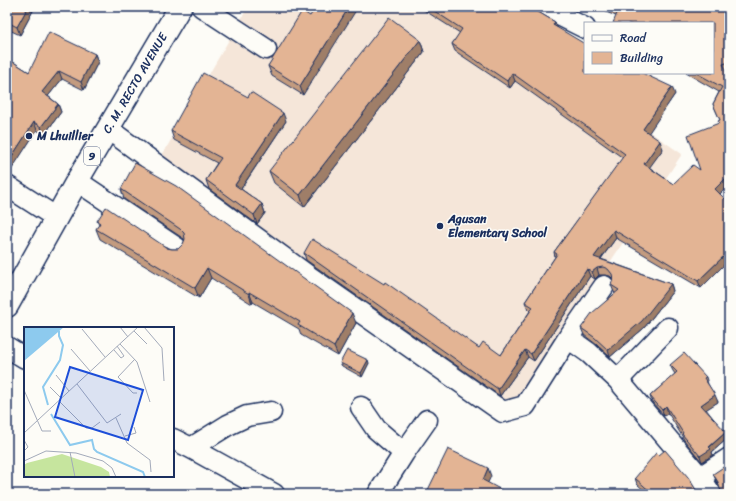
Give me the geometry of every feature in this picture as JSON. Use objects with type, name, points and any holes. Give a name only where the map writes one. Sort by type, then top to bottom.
[{"type":"highway","name":"C. M. RECTO AVENUE","points":[[7,306],[77,181],[180,7]]},
{"type":"street","points":[[202,7],[266,49]]},
{"type":"street","points":[[543,7],[584,28]]},
{"type":"street","points":[[108,129],[310,277],[502,412],[524,406],[604,286]]},
{"type":"street","points":[[77,181],[177,248]]},
{"type":"street","points":[[7,186],[57,218]]},
{"type":"street","points":[[618,380],[668,328]]},
{"type":"street","points":[[568,338],[589,353],[618,380],[700,477],[711,494]]},
{"type":"street","points":[[7,347],[24,357]]},
{"type":"street","points":[[361,407],[376,429],[404,452]]},
{"type":"street","points":[[191,448],[228,425],[247,416],[271,412]]},
{"type":"street","points":[[378,494],[404,452],[427,420]]},
{"type":"street","points":[[174,440],[274,494]]},
{"type":"street","points":[[700,477],[729,458]]},
{"type":"shaded area","name":"Agusan Elementary School","points":[[248,7],[468,7],[682,154],[513,408],[157,164]]},
{"type":"building","points":[[7,7],[28,7],[17,27],[7,22]]},
{"type":"building","points":[[316,7],[349,7],[300,86],[268,66],[302,11],[310,16]]},
{"type":"building","points":[[428,7],[532,7],[555,22],[553,25],[584,43],[584,74],[644,74],[672,87],[643,129],[660,141],[644,164],[673,184],[693,165],[700,170],[688,135],[719,123],[718,121],[720,120],[713,104],[722,87],[698,74],[714,74],[714,22],[613,22],[618,11],[609,7],[729,7],[729,62],[723,64],[729,76],[729,175],[715,189],[729,203],[729,252],[698,281],[614,230],[594,257],[671,284],[642,321],[608,350],[594,337],[581,328],[592,313],[619,290],[611,285],[613,279],[612,274],[608,269],[603,267],[597,268],[592,272],[587,269],[531,354],[525,350],[498,389],[304,253],[312,239],[384,284],[385,282],[479,348],[483,342],[501,355],[533,307],[525,302],[557,254],[554,252],[625,154],[512,73],[507,81],[452,44],[462,29]]},
{"type":"building","points":[[389,17],[420,40],[300,195],[269,171]]},
{"type":"building","points":[[49,32],[95,54],[81,82],[59,71],[42,92],[58,104],[41,127],[34,122],[7,164],[7,58],[29,72]]},
{"type":"building","points":[[203,73],[248,97],[251,92],[283,113],[235,185],[262,204],[254,215],[206,180],[221,158],[171,131]]},
{"type":"building","points":[[135,163],[176,186],[352,313],[334,347],[298,325],[300,322],[249,292],[249,294],[207,268],[195,288],[96,229],[100,223],[97,221],[106,207],[167,248],[178,249],[183,244],[185,239],[184,233],[180,229],[121,189]]},
{"type":"building","points":[[347,350],[368,360],[361,373],[340,363]]},
{"type":"building","points":[[684,353],[706,377],[704,378],[715,395],[701,405],[726,432],[709,447],[711,449],[700,456],[682,434],[683,433],[666,406],[662,410],[650,396],[677,372],[670,365]]},
{"type":"building","points":[[448,449],[488,468],[483,480],[509,494],[426,494]]},
{"type":"building","points":[[665,450],[688,477],[698,493],[697,494],[653,494],[635,478],[656,453],[659,455]]},
{"type":"building","points":[[725,466],[727,469],[729,468],[729,494],[724,494],[720,489],[713,474]]},
{"type":"place","name":"M Lhuillier","points":[[29,136]]},
{"type":"place","name":"Agusan Elementary School","points":[[440,226]]}]
